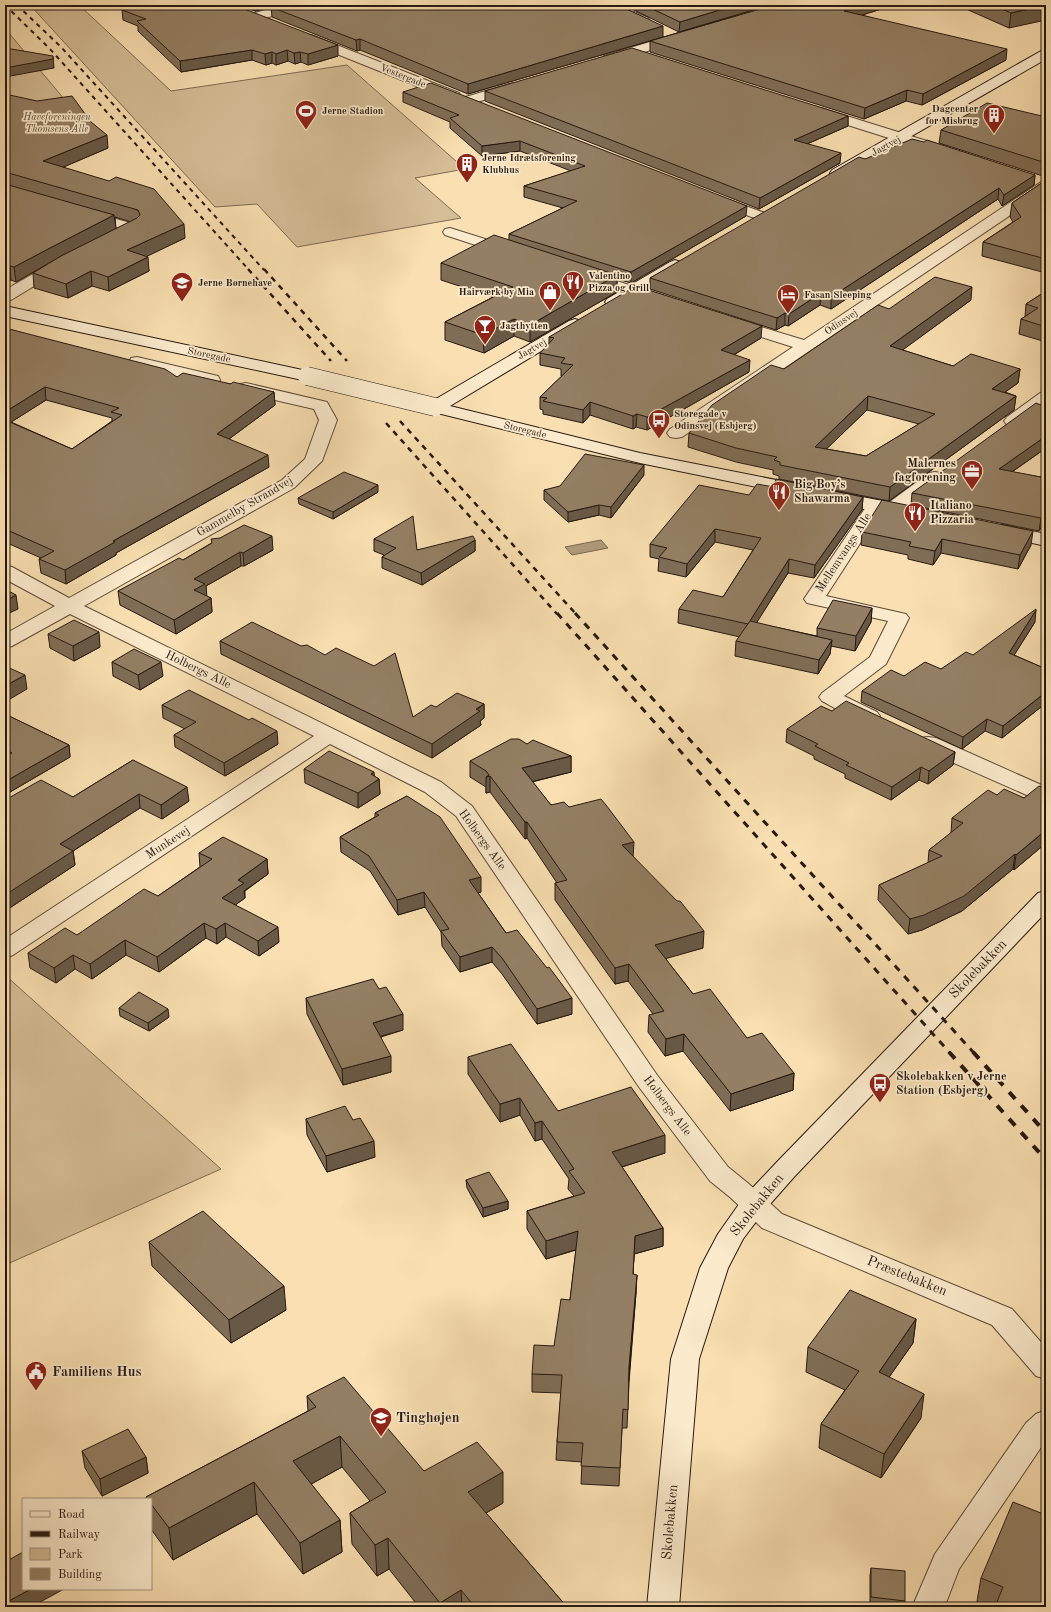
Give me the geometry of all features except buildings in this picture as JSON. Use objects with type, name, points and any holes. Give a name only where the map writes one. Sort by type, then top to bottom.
[{"type":"street","points":[[274,24],[248,15],[296,5]]},
{"type":"street","points":[[637,5],[621,10],[678,38]]},
{"type":"street","points":[[595,63],[692,34]]},
{"type":"street","name":"Vestergade","points":[[301,36],[489,110]]},
{"type":"street","points":[[633,52],[655,59]]},
{"type":"street","name":"Jagtvej","points":[[827,178],[1046,54]]},
{"type":"street","points":[[467,101],[527,83]]},
{"type":"street","points":[[812,109],[952,153]]},
{"type":"street","points":[[1031,179],[1046,184]]},
{"type":"street","name":"Odinsvej","points":[[676,433],[1046,184]]},
{"type":"street","points":[[709,196],[760,216]]},
{"type":"street","points":[[746,224],[773,208]]},
{"type":"street","points":[[72,210],[133,228],[100,244]]},
{"type":"street","points":[[450,232],[526,257]]},
{"type":"street","name":"Jagtvej","points":[[435,407],[686,259]]},
{"type":"street","points":[[5,297],[69,260]]},
{"type":"street","points":[[579,274],[667,302]]},
{"type":"street","name":"Storegade","points":[[5,311],[307,376],[640,458],[923,515]]},
{"type":"street","points":[[718,318],[806,346]]},
{"type":"street","name":"Gammelby Strandvej","points":[[5,642],[288,484],[314,461],[328,420],[321,406],[121,358]]},
{"type":"street","points":[[1002,429],[1046,397]]},
{"type":"street","points":[[884,507],[948,468]]},
{"type":"street","name":"Mellemvangs Alle","points":[[884,507],[814,599],[899,618],[879,660],[829,697],[886,723]]},
{"type":"street","points":[[985,528],[1046,540]]},
{"type":"street","name":"Holbergs Alle","points":[[5,571],[69,606],[433,787],[464,812],[648,1081],[719,1174],[754,1204]]},
{"type":"street","name":"Munkevej","points":[[5,950],[330,735]]},
{"type":"street","points":[[914,737],[1046,795]]},
{"type":"street","name":"Skolebakken","points":[[664,1607],[685,1359],[714,1268],[732,1234],[754,1204],[1046,898]]},
{"type":"street","name":"Præstebakken","points":[[754,1204],[772,1221],[1002,1317],[1046,1368]]},
{"type":"street","points":[[930,1607],[930,1603],[946,1563],[1036,1431],[1046,1422]]},
{"type":"green space","name":"Jerne Stadion","points":[[30,5],[79,5],[171,91],[347,65],[465,169],[415,178],[461,218],[297,247],[257,204],[215,207]]},
{"type":"green space","name":"Haveforeningen Thomsens Alle","points":[[5,26],[8,32],[101,143],[55,152],[5,92]]},
{"type":"green space","points":[[5,975],[221,1169],[5,1265]]},
{"type":"shaded area","points":[[601,540],[608,548],[572,555],[565,547]]},
{"type":"railway","points":[[5,5],[50,49],[249,270]]},
{"type":"railway","points":[[17,5],[61,47],[264,270]]},
{"type":"railway","points":[[248,269],[331,361]]},
{"type":"railway","points":[[264,269],[347,361]]},
{"type":"railway","points":[[400,421],[576,614]]},
{"type":"railway","points":[[386,423],[557,614]]},
{"type":"railway","points":[[557,613],[950,1053]]},
{"type":"railway","points":[[575,613],[974,1053]]},
{"type":"railway","points":[[949,1052],[1046,1160]]},
{"type":"railway","points":[[973,1052],[1046,1133]]},
{"type":"place","name":"Jerne Stadion","points":[[306,130]]},
{"type":"place","name":"Dagcenter for Misbrug","points":[[994,134]]},
{"type":"place","name":"Jerne Idrætsforening Klubhus","points":[[467,184]]},
{"type":"place","name":"Jerne Børnehave","points":[[182,302]]},
{"type":"place","name":"Valentino Pizza og Grill","points":[[573,302]]},
{"type":"place","name":"Hairværk by Mia","points":[[550,312]]},
{"type":"place","name":"Fasan Sleeping","points":[[788,314]]},
{"type":"place","name":"Jagthytten","points":[[485,346]]},
{"type":"place","name":"Storegade v Odinsvej (Esbjerg)","points":[[659,440]]},
{"type":"place","name":"Malernes fagforening","points":[[972,490]]},
{"type":"place","name":"Big Boy’s Shawarma","points":[[779,512]]},
{"type":"place","name":"Italiano Pizzaria","points":[[915,532]]},
{"type":"place","name":"Skolebakken v Jerne Station (Esbjerg)","points":[[880,1104]]},
{"type":"place","name":"Familiens Hus","points":[[36,1392]]},
{"type":"place","name":"Tinghøjen","points":[[381,1438]]}]
